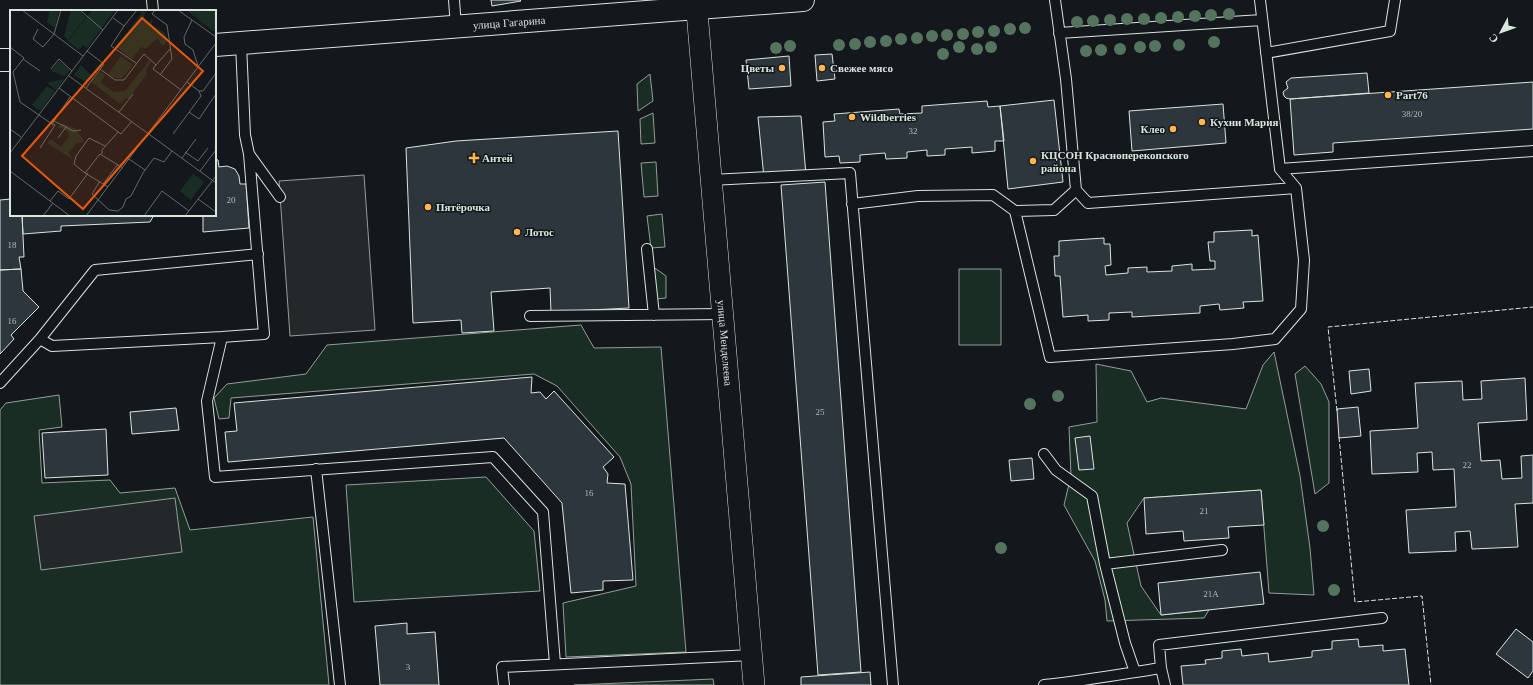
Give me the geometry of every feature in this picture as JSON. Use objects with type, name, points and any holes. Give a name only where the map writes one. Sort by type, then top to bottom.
[{"type":"main road","name":"улица Гагарина","points":[[216,45],[456,27],[696,4],[803,0]]},
{"type":"street","name":"улица Менделеева","points":[[696,4],[754,685]]},
{"type":"lane","points":[[152,0],[153,10]]},
{"type":"lane","points":[[454,0],[456,27]]},
{"type":"lane","points":[[1055,0],[1066,79],[1076,190],[1088,203],[1296,188]]},
{"type":"lane","points":[[1015,211],[1050,357],[1234,344],[1275,339],[1301,309],[1304,260],[1296,188],[1280,170],[1260,0]]},
{"type":"lane","points":[[1266,53],[1390,31],[1395,0]]},
{"type":"lane","points":[[1059,33],[1262,20]]},
{"type":"lane","points":[[40,339],[52,346],[264,334],[249,154],[245,135],[241,44]]},
{"type":"lane","points":[[1280,170],[1533,151]]},
{"type":"lane","points":[[249,154],[280,198]]},
{"type":"lane","points":[[711,180],[850,173],[893,685]]},
{"type":"lane","points":[[852,204],[918,196],[993,195],[1015,211],[1054,210],[1076,190]]},
{"type":"lane","points":[[646,250],[654,315]]},
{"type":"lane","points":[[0,384],[40,339],[95,270],[258,254]]},
{"type":"lane","points":[[530,316],[723,314]]},
{"type":"lane","points":[[222,337],[207,401],[215,476],[493,457],[543,512],[554,664]]},
{"type":"lane","points":[[1044,454],[1056,470],[1092,496],[1105,564],[1125,643],[1135,672]]},
{"type":"lane","points":[[316,469],[340,685]]},
{"type":"lane","points":[[1105,564],[1222,550]]},
{"type":"lane","points":[[1165,685],[1161,668],[1159,645],[1382,618]]},
{"type":"lane","points":[[504,685],[502,668],[554,664],[752,655]]},
{"type":"lane","points":[[1044,685],[1089,680],[1161,668]]},
{"type":"green space","points":[[650,74],[653,101],[638,111],[637,84]]},
{"type":"green space","points":[[653,113],[655,143],[641,144],[640,119]]},
{"type":"green space","points":[[656,162],[658,196],[644,197],[641,163]]},
{"type":"green space","points":[[662,214],[665,247],[651,248],[647,216]]},
{"type":"green space","points":[[652,266],[666,276],[666,298],[656,299]]},
{"type":"green space","points":[[959,269],[1001,269],[1001,345],[959,345]]},
{"type":"green space","points":[[581,325],[594,348],[661,347],[686,652],[566,657],[563,603],[636,586],[631,484],[620,457],[557,386],[534,374],[231,398],[229,418],[219,419],[214,398],[227,384],[306,374],[327,345]]},
{"type":"green space","points":[[1274,352],[1300,476],[1310,548],[1314,595],[1269,593],[1261,490],[1144,498],[1127,523],[1141,586],[1161,615],[1209,610],[1204,618],[1107,621],[1105,600],[1095,561],[1064,505],[1071,476],[1069,427],[1097,422],[1096,364],[1131,371],[1147,402],[1161,398],[1246,409],[1263,365]]},
{"type":"green space","points":[[1305,366],[1321,384],[1329,402],[1329,483],[1315,494],[1295,374]]},
{"type":"green space","points":[[59,395],[62,427],[39,430],[42,483],[110,480],[120,493],[175,488],[190,530],[313,517],[329,685],[0,685],[0,410],[6,403]]},
{"type":"green space","points":[[486,477],[534,531],[540,591],[354,602],[346,485]]},
{"type":"green space","points":[[713,679],[714,685],[574,685]]},
{"type":"shaded area","points":[[364,175],[375,330],[290,336],[279,181]]},
{"type":"shaded area","points":[[175,498],[182,552],[41,570],[34,516]]},
{"type":"building","points":[[491,0],[520,0],[521,1],[492,6]]},
{"type":"building","points":[[832,54],[835,79],[817,81],[815,55]]},
{"type":"building","points":[[789,56],[791,86],[749,89],[746,60]]},
{"type":"building","points":[[1367,73],[1369,93],[1290,99],[1284,96],[1283,92],[1288,88],[1286,82],[1291,78]]},
{"type":"building","points":[[1533,82],[1533,129],[1333,143],[1333,152],[1294,155],[1290,99]]},
{"type":"building","name":"КЦСОН Красноперекопского района","points":[[1054,100],[1063,182],[1008,189],[1000,106]]},
{"type":"building","points":[[987,101],[988,107],[1000,106],[1004,141],[995,141],[995,151],[972,153],[972,147],[945,149],[945,155],[927,156],[927,150],[907,152],[907,158],[886,159],[885,153],[860,155],[860,162],[840,163],[839,156],[825,157],[823,122],[835,121],[834,114],[899,109],[900,114],[922,113],[922,106]]},
{"type":"building","points":[[1223,104],[1226,143],[1132,151],[1129,111]]},
{"type":"building","points":[[801,116],[806,175],[764,178],[758,117]]},
{"type":"building","name":"Лотос","points":[[618,131],[629,308],[551,312],[550,288],[491,292],[494,331],[462,333],[461,320],[413,323],[406,148],[456,141]]},
{"type":"building","points":[[216,159],[218,160],[219,167],[227,166],[235,169],[239,176],[240,184],[246,184],[249,228],[203,232],[203,216],[216,216]]},
{"type":"building","points":[[825,182],[861,672],[818,675],[781,185]]},
{"type":"building","points":[[10,199],[10,216],[22,216],[24,257],[19,257],[21,269],[0,270],[0,200]]},
{"type":"building","points":[[22,216],[153,216],[150,222],[61,226],[61,231],[23,234]]},
{"type":"building","points":[[1252,230],[1252,236],[1258,235],[1263,301],[1243,302],[1244,308],[1220,310],[1219,304],[1200,306],[1200,313],[1132,317],[1132,312],[1109,313],[1109,320],[1088,321],[1088,315],[1063,317],[1060,276],[1055,276],[1054,256],[1059,256],[1059,241],[1104,238],[1104,244],[1110,244],[1111,265],[1105,266],[1106,275],[1128,273],[1128,268],[1147,267],[1147,272],[1172,271],[1172,266],[1192,264],[1192,270],[1215,269],[1215,261],[1210,261],[1208,242],[1214,242],[1214,232]]},
{"type":"building","points":[[21,269],[23,291],[39,307],[11,335],[14,339],[0,354],[0,270]]},
{"type":"building","points":[[1369,369],[1371,391],[1351,394],[1349,371]]},
{"type":"building","points":[[532,377],[531,393],[540,392],[546,399],[554,391],[614,457],[603,467],[608,474],[607,483],[625,484],[633,580],[603,581],[603,590],[571,593],[562,503],[504,438],[228,462],[225,432],[237,431],[234,403]]},
{"type":"building","points":[[1525,378],[1527,420],[1478,423],[1481,461],[1500,460],[1502,479],[1522,478],[1521,456],[1533,455],[1533,503],[1515,504],[1518,547],[1472,549],[1470,531],[1455,532],[1456,551],[1409,553],[1406,510],[1456,507],[1454,469],[1433,470],[1432,452],[1417,453],[1418,472],[1372,474],[1370,431],[1418,428],[1415,383],[1462,381],[1463,400],[1482,399],[1481,381]]},
{"type":"building","points":[[1358,407],[1361,436],[1339,438],[1337,409]]},
{"type":"building","points":[[176,408],[179,430],[132,434],[130,412]]},
{"type":"building","points":[[106,429],[108,475],[45,478],[42,433]]},
{"type":"building","points":[[1090,436],[1094,469],[1079,470],[1075,438]]},
{"type":"building","points":[[1032,458],[1034,479],[1011,481],[1009,460]]},
{"type":"building","points":[[1261,490],[1264,525],[1228,527],[1229,538],[1184,541],[1183,531],[1146,534],[1144,498]]},
{"type":"building","points":[[1260,572],[1264,604],[1161,615],[1158,583]]},
{"type":"building","points":[[407,623],[407,634],[435,632],[439,685],[380,685],[375,626]]},
{"type":"building","points":[[1516,629],[1533,642],[1533,671],[1528,678],[1496,654]]},
{"type":"building","points":[[1358,639],[1359,647],[1383,645],[1383,651],[1405,649],[1409,685],[1183,685],[1181,666],[1206,664],[1205,660],[1222,658],[1222,651],[1241,649],[1242,656],[1268,653],[1269,662],[1312,657],[1312,651],[1332,649],[1332,641]]},
{"type":"building","points":[[870,672],[871,685],[801,685],[801,677]]},
{"type":"fence","points":[[1337,411],[1328,327],[1533,307]]},
{"type":"fence","points":[[1339,437],[1355,602],[1422,596],[1431,685]]},
{"type":"place","name":"Цветы","points":[[782,68]]},
{"type":"place","name":"Свежее мясо","points":[[822,68]]},
{"type":"place","name":"Part76","points":[[1388,95]]},
{"type":"place","name":"Wildberries","points":[[852,117]]},
{"type":"place","name":"Кухни Мария","points":[[1202,122]]},
{"type":"place","name":"Клео","points":[[1173,129]]},
{"type":"place","name":"Антей","points":[[474,158]]},
{"type":"place","name":"КЦСОН Красноперекопского района","points":[[1033,161]]},
{"type":"place","name":"Пятёрочка","points":[[428,207]]},
{"type":"place","name":"Лотос","points":[[517,232]]}]
